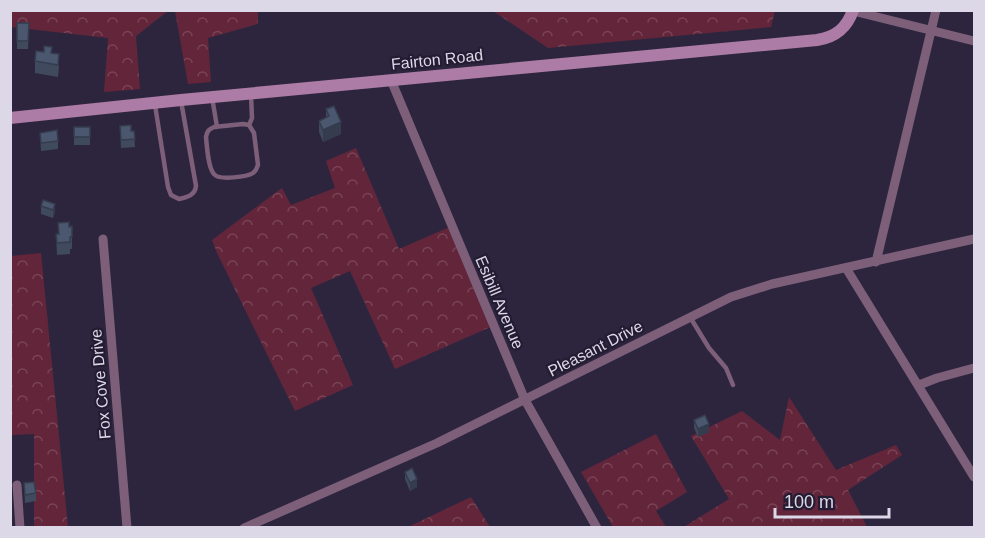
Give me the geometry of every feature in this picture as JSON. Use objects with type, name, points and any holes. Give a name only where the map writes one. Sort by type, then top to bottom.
[{"type":"main road","name":"Fairton Road","points":[[10,118],[155,102],[824,39],[836,34],[847,25],[853,11]]},
{"type":"street","points":[[876,262],[936,10]]},
{"type":"street","points":[[853,11],[975,41]]},
{"type":"street","name":"Esibill Avenue","points":[[391,80],[525,400],[597,528]]},
{"type":"street","name":"Fox Cove Drive","points":[[103,239],[127,528]]},
{"type":"street","name":"Pleasant Drive","points":[[244,528],[437,443],[731,297],[772,284],[975,239]]},
{"type":"street","points":[[846,268],[975,477]]},
{"type":"street","points":[[919,385],[975,368]]},
{"type":"street","points":[[17,486],[20,528]]},
{"type":"lane","points":[[249,125],[252,118],[250,93]]},
{"type":"lane","points":[[213,97],[217,127]]},
{"type":"lane","points":[[155,102],[168,187],[171,195],[179,199],[191,196],[196,186],[181,100]]},
{"type":"lane","points":[[249,125],[254,133],[258,165],[253,173],[222,178],[212,173],[206,137],[210,129],[217,127],[249,125]]},
{"type":"lane","points":[[690,317],[709,348],[726,368],[733,385]]},
{"type":"green space","points":[[11,11],[168,11],[136,36],[140,89],[104,92],[108,38],[11,27]]},
{"type":"green space","points":[[175,11],[258,11],[258,24],[208,38],[211,82],[188,84]]},
{"type":"green space","points":[[493,11],[775,11],[771,27],[548,48]]},
{"type":"green space","points":[[356,148],[399,249],[452,226],[495,325],[395,369],[350,271],[311,288],[353,385],[295,411],[212,240],[282,188],[291,205],[335,188],[326,161]]},
{"type":"green space","points":[[41,253],[68,527],[34,527],[34,434],[11,435],[11,256]]},
{"type":"green space","points":[[789,397],[836,470],[896,445],[902,455],[848,490],[867,527],[682,528],[729,499],[691,436],[742,411],[780,440]]},
{"type":"green space","points":[[656,434],[687,492],[656,511],[666,527],[613,527],[581,472]]},
{"type":"green space","points":[[471,497],[490,527],[408,527]]},
{"type":"building","points":[[17,23],[29,23],[28,41],[17,41]]},
{"type":"building","points":[[44,46],[52,47],[51,53],[59,54],[58,65],[35,61],[36,51],[44,52]]},
{"type":"building","points":[[334,106],[341,122],[323,130],[319,121],[329,116],[326,109]]},
{"type":"building","points":[[131,125],[135,139],[121,140],[120,126]]},
{"type":"building","points":[[74,127],[90,127],[90,137],[74,137]]},
{"type":"building","points":[[57,130],[58,141],[41,143],[40,133]]},
{"type":"building","points":[[43,200],[55,204],[53,210],[41,206]]},
{"type":"building","points":[[69,222],[69,227],[72,226],[70,242],[57,243],[58,223]]},
{"type":"building","points":[[705,415],[709,424],[698,429],[694,420]]},
{"type":"building","points":[[412,468],[417,479],[410,483],[405,472]]},
{"type":"building","points":[[34,482],[36,493],[25,495],[24,483]]}]
